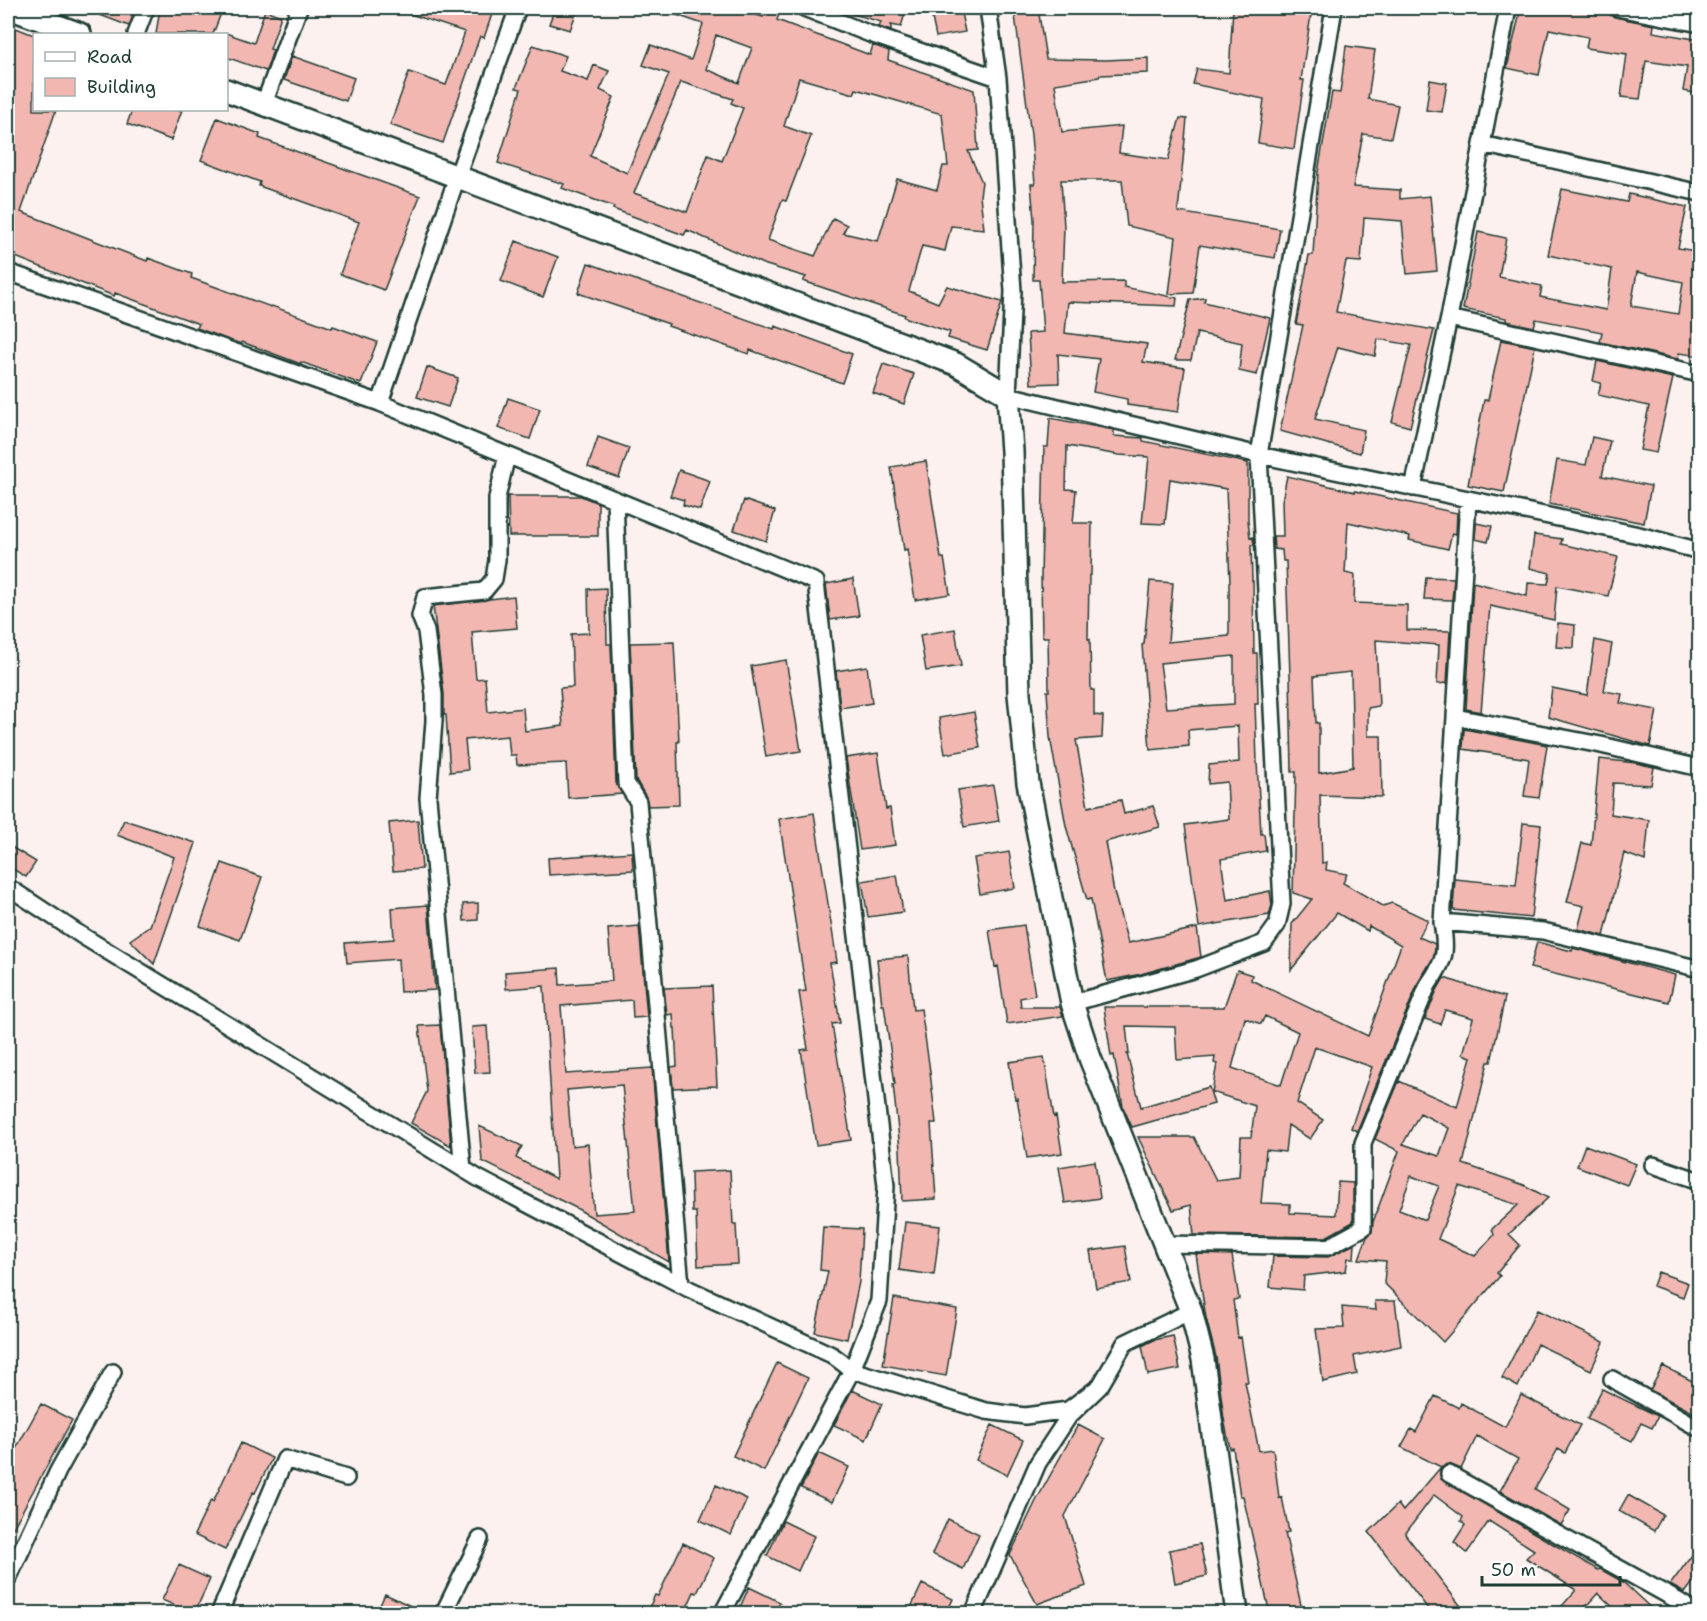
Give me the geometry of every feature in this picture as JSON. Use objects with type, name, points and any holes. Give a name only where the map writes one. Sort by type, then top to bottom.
[{"type":"main road","points":[[9,8],[77,33]]},
{"type":"main road","points":[[228,91],[956,364],[1008,396],[1012,451],[1019,694],[1027,771],[1072,1003],[1090,1058],[1191,1311],[1203,1359],[1237,1614]]},
{"type":"street","points":[[136,33],[146,8]]},
{"type":"street","points":[[264,104],[299,8]]},
{"type":"street","points":[[380,404],[457,177],[518,8]]},
{"type":"street","points":[[804,8],[870,34],[998,78]]},
{"type":"street","points":[[988,8],[998,78],[1013,291],[1008,396],[1259,456],[1638,535],[1700,551]]},
{"type":"street","points":[[1072,1003],[1196,969],[1264,943],[1277,925],[1282,904],[1259,456],[1334,8]]},
{"type":"street","points":[[1413,488],[1449,318],[1508,8]]},
{"type":"street","points":[[1617,8],[1700,24]]},
{"type":"street","points":[[1482,144],[1700,193]]},
{"type":"street","points":[[8,272],[380,404],[816,582],[886,1186],[879,1300],[852,1370],[722,1614]]},
{"type":"street","points":[[1449,318],[1700,374]]},
{"type":"street","points":[[463,1169],[428,798],[434,695],[426,631],[420,616],[425,597],[484,591],[494,579],[497,560],[497,498],[507,455]]},
{"type":"street","points":[[615,499],[626,783],[638,802],[681,1285]]},
{"type":"street","points":[[1164,1244],[1328,1247],[1363,1228],[1363,1143],[1428,985],[1442,966],[1446,945],[1442,921],[1468,500]]},
{"type":"street","points":[[1455,717],[1601,745],[1700,768]]},
{"type":"street","points":[[8,887],[81,935],[463,1169],[681,1285],[832,1355],[852,1370],[986,1411],[1025,1416],[1068,1410],[1100,1386]]},
{"type":"street","points":[[1442,921],[1543,932],[1700,969]]},
{"type":"street","points":[[1653,1165],[1700,1181]]},
{"type":"street","points":[[973,1614],[1038,1463],[1070,1416],[1100,1386],[1125,1343],[1191,1311]]},
{"type":"street","points":[[8,1579],[58,1471],[113,1372]]},
{"type":"street","points":[[1612,1379],[1700,1429]]},
{"type":"street","points":[[219,1614],[285,1459],[346,1478]]},
{"type":"street","points":[[1449,1474],[1700,1613]]},
{"type":"street","points":[[443,1614],[480,1539]]},
{"type":"building","points":[[84,8],[136,8],[129,26]]},
{"type":"building","points":[[160,8],[223,8],[213,33],[156,33]]},
{"type":"building","points":[[401,8],[494,8],[484,38],[480,36],[443,143],[390,125],[409,72],[446,85],[465,32],[401,11]]},
{"type":"building","points":[[555,8],[578,8],[570,30],[549,24]]},
{"type":"building","points":[[663,8],[735,8],[763,17],[767,8],[780,12],[777,20],[870,55],[873,45],[889,51],[888,60],[974,90],[978,150],[968,151],[982,182],[980,196],[984,229],[951,226],[945,251],[922,246],[909,291],[938,303],[947,286],[1002,302],[987,350],[948,338],[950,332],[904,317],[905,315],[803,281],[806,277],[763,264],[687,230],[684,235],[562,188],[564,184],[498,163],[521,89],[516,88],[533,45],[566,56],[560,71],[588,81],[594,65],[609,71],[600,90],[614,97],[590,156],[627,173],[669,74],[643,65],[651,45],[691,60],[703,24],[662,10]],"holes":[[[716,35],[752,48],[739,83],[706,69]],[[799,78],[854,94],[856,89],[942,114],[948,166],[943,166],[937,190],[897,179],[878,241],[843,233],[847,225],[833,218],[815,256],[768,240],[782,200],[786,201],[811,136],[784,126]],[[681,82],[733,99],[731,103],[743,108],[722,161],[708,155],[687,212],[634,193]]]},
{"type":"building","points":[[846,8],[906,10],[901,27],[891,25],[891,31],[879,27],[881,22],[846,12]]},
{"type":"building","points":[[930,8],[960,8],[965,32],[936,37]]},
{"type":"building","points":[[1014,8],[1038,8],[1046,59],[1148,58],[1148,73],[1100,75],[1055,84],[1062,132],[1122,126],[1119,153],[1168,160],[1180,118],[1187,119],[1178,212],[1280,229],[1275,258],[1200,245],[1193,293],[1169,294],[1176,237],[1127,226],[1122,180],[1061,180],[1064,227],[1062,282],[1124,281],[1124,287],[1177,298],[1176,306],[1068,302],[1065,333],[1147,344],[1143,362],[1185,368],[1178,412],[1127,405],[1127,399],[1093,392],[1099,359],[1058,354],[1059,383],[1031,384],[1028,333],[1043,332],[1039,280],[1033,280],[1034,220],[1031,184],[1035,184],[1031,135]]},
{"type":"building","points":[[1233,8],[1312,8],[1294,149],[1258,143],[1264,99],[1193,84],[1197,69],[1229,73]]},
{"type":"building","points":[[1521,8],[1565,8],[1594,14],[1595,11],[1599,12],[1599,8],[1607,8],[1610,15],[1615,17],[1654,25],[1653,32],[1700,40],[1700,94],[1683,91],[1687,67],[1646,61],[1640,99],[1621,97],[1627,54],[1586,48],[1588,37],[1549,29],[1539,75],[1507,68]]},
{"type":"building","points":[[265,10],[281,16],[270,49],[273,50],[266,71],[228,58],[228,34],[254,43]]},
{"type":"building","points":[[8,25],[33,35],[33,111],[56,111],[21,212],[147,261],[148,258],[192,274],[191,278],[377,342],[361,384],[242,342],[241,344],[226,339],[197,328],[199,324],[115,293],[114,296],[8,254]]},
{"type":"building","points":[[1346,46],[1375,50],[1368,99],[1398,105],[1391,138],[1363,134],[1353,187],[1400,190],[1400,199],[1430,196],[1437,271],[1407,274],[1402,221],[1364,218],[1361,262],[1346,261],[1336,312],[1434,330],[1410,427],[1392,422],[1411,345],[1378,339],[1375,356],[1338,347],[1315,419],[1364,430],[1360,453],[1280,431],[1303,325],[1296,324],[1309,255],[1313,255],[1318,172],[1332,92],[1340,93]]},
{"type":"building","points":[[292,56],[354,78],[346,101],[284,80]]},
{"type":"building","points":[[1430,80],[1447,83],[1442,112],[1426,110]]},
{"type":"building","points":[[132,111],[182,111],[171,140],[127,124]]},
{"type":"building","points":[[217,118],[260,134],[259,138],[420,196],[384,290],[340,274],[359,222],[259,186],[260,182],[201,160]]},
{"type":"building","points":[[1562,189],[1627,202],[1629,194],[1687,207],[1678,248],[1700,252],[1700,356],[1679,353],[1678,359],[1600,342],[1602,332],[1536,319],[1534,327],[1506,321],[1506,318],[1463,309],[1478,232],[1506,238],[1499,277],[1542,286],[1540,297],[1606,310],[1612,269],[1548,255]],"holes":[[[1637,272],[1683,282],[1678,314],[1631,306]]]},
{"type":"building","points":[[516,241],[558,257],[543,297],[501,281]]},
{"type":"building","points":[[588,263],[852,354],[842,383],[750,350],[749,354],[578,293]]},
{"type":"building","points":[[1205,298],[1204,302],[1270,318],[1257,375],[1239,371],[1242,343],[1197,333],[1191,360],[1175,360],[1190,300]]},
{"type":"building","points":[[1501,340],[1535,347],[1504,492],[1468,485],[1484,400],[1488,400]]},
{"type":"building","points":[[1597,361],[1673,378],[1656,453],[1640,450],[1649,406],[1598,395],[1601,383],[1593,381]]},
{"type":"building","points":[[883,364],[914,374],[904,404],[873,393]]},
{"type":"building","points":[[427,367],[458,378],[448,407],[417,397]]},
{"type":"building","points":[[508,398],[540,409],[530,439],[498,428]]},
{"type":"building","points":[[1050,418],[1114,430],[1114,436],[1143,438],[1143,441],[1248,463],[1248,520],[1250,538],[1253,537],[1254,545],[1251,545],[1254,653],[1257,653],[1258,704],[1255,704],[1257,762],[1261,834],[1264,834],[1266,851],[1221,859],[1227,900],[1270,891],[1272,905],[1269,915],[1199,927],[1185,825],[1229,819],[1227,782],[1208,784],[1209,765],[1239,762],[1238,726],[1188,730],[1189,746],[1150,750],[1142,645],[1144,644],[1150,581],[1173,583],[1168,642],[1229,636],[1230,582],[1226,489],[1170,479],[1165,524],[1142,523],[1149,457],[1119,455],[1067,446],[1066,489],[1076,490],[1073,523],[1092,523],[1088,639],[1090,639],[1094,715],[1103,716],[1102,738],[1076,740],[1088,807],[1121,800],[1124,814],[1153,806],[1160,827],[1105,842],[1114,892],[1128,943],[1197,928],[1201,957],[1107,981],[1091,899],[1087,900],[1066,826],[1050,737],[1047,691],[1049,691],[1048,637],[1042,637],[1041,577],[1044,447],[1048,447]],"holes":[[[1234,656],[1234,704],[1166,708],[1160,663]]]},
{"type":"building","points":[[598,437],[629,448],[619,478],[588,467]]},
{"type":"building","points":[[1592,437],[1610,441],[1602,476],[1651,486],[1644,523],[1549,504],[1557,460],[1586,465]]},
{"type":"building","points":[[926,461],[941,558],[944,558],[950,594],[915,600],[907,549],[904,550],[891,467]]},
{"type":"building","points":[[679,470],[710,481],[700,510],[683,505],[684,500],[670,496]]},
{"type":"building","points":[[1287,476],[1457,513],[1456,534],[1452,533],[1448,549],[1409,540],[1410,536],[1348,522],[1345,573],[1355,575],[1354,603],[1407,605],[1407,630],[1450,631],[1447,683],[1437,684],[1439,645],[1376,640],[1379,706],[1368,708],[1368,736],[1381,736],[1382,797],[1320,795],[1322,863],[1327,862],[1326,870],[1347,874],[1343,883],[1383,906],[1392,903],[1428,920],[1419,937],[1435,944],[1435,948],[1433,958],[1419,981],[1357,1131],[1351,1128],[1372,1067],[1315,1047],[1297,1103],[1323,1120],[1310,1139],[1288,1125],[1285,1152],[1266,1150],[1261,1203],[1290,1204],[1290,1213],[1336,1215],[1338,1182],[1353,1183],[1353,1222],[1326,1237],[1194,1235],[1191,1205],[1173,1210],[1138,1137],[1194,1137],[1216,1180],[1239,1177],[1241,1137],[1251,1137],[1255,1106],[1212,1092],[1217,1064],[1214,1063],[1215,1057],[1177,1060],[1175,1027],[1126,1026],[1129,1054],[1127,1054],[1141,1107],[1209,1087],[1214,1104],[1132,1127],[1123,1107],[1114,1055],[1111,1056],[1104,1007],[1224,1007],[1237,970],[1252,975],[1251,980],[1368,1036],[1401,945],[1369,926],[1368,931],[1337,913],[1291,970],[1292,924],[1312,899],[1293,893],[1296,772],[1292,772],[1286,561],[1283,561],[1282,550],[1274,549],[1273,536],[1283,536],[1282,501]],"holes":[[[1351,672],[1353,767],[1319,773],[1319,723],[1316,723],[1314,676]],[[1265,1016],[1298,1032],[1281,1085],[1232,1068],[1245,1018],[1261,1024]]]},
{"type":"building","points":[[508,496],[581,496],[598,503],[598,536],[509,536]]},
{"type":"building","points":[[744,500],[775,511],[766,541],[734,530]]},
{"type":"building","points":[[1476,523],[1492,526],[1488,542],[1475,539]]},
{"type":"building","points":[[1534,535],[1562,539],[1561,544],[1618,557],[1608,596],[1557,586],[1554,620],[1490,606],[1481,712],[1466,709],[1473,582],[1527,596],[1528,583],[1548,584],[1550,573],[1530,568]]},
{"type":"building","points":[[1426,577],[1454,578],[1452,600],[1424,599]]},
{"type":"building","points":[[853,579],[859,616],[830,620],[826,584]]},
{"type":"building","points":[[606,588],[607,644],[611,644],[616,783],[622,794],[568,798],[566,763],[517,765],[516,755],[510,755],[508,736],[465,740],[468,770],[450,772],[444,694],[433,606],[514,596],[517,628],[472,632],[476,679],[485,678],[488,712],[523,708],[525,731],[563,726],[560,688],[573,687],[571,634],[589,633],[588,589]]},
{"type":"building","points":[[1558,623],[1575,625],[1574,648],[1556,647]]},
{"type":"building","points":[[955,629],[961,666],[926,671],[920,635]]},
{"type":"building","points":[[1595,640],[1612,644],[1604,691],[1622,694],[1620,703],[1657,710],[1650,746],[1548,717],[1552,688],[1587,695]]},
{"type":"building","points":[[674,642],[679,742],[677,742],[679,805],[648,806],[646,797],[636,780],[630,643]]},
{"type":"building","points":[[786,660],[801,751],[766,757],[751,666]]},
{"type":"building","points":[[867,666],[872,703],[840,708],[836,671]]},
{"type":"building","points":[[974,712],[980,748],[945,754],[939,718]]},
{"type":"building","points":[[1464,729],[1547,745],[1539,798],[1524,796],[1529,759],[1463,749]]},
{"type":"building","points":[[878,753],[886,809],[890,808],[895,845],[860,850],[846,758]]},
{"type":"building","points":[[1599,759],[1654,767],[1651,785],[1613,783],[1611,814],[1649,820],[1645,861],[1624,853],[1604,936],[1578,929],[1584,906],[1567,902],[1582,843],[1591,845]]},
{"type":"building","points":[[993,785],[999,821],[964,827],[958,790]]},
{"type":"building","points":[[814,813],[837,962],[830,963],[840,1023],[832,1024],[851,1140],[816,1145],[801,1050],[808,1049],[799,992],[806,991],[779,819]]},
{"type":"building","points":[[124,820],[196,843],[154,964],[130,940],[150,926],[174,857],[117,835]]},
{"type":"building","points":[[418,820],[422,869],[393,871],[389,823]]},
{"type":"building","points":[[1523,823],[1541,825],[1531,918],[1453,910],[1455,879],[1516,885]]},
{"type":"building","points":[[8,845],[36,862],[26,877],[8,866]]},
{"type":"building","points":[[632,852],[633,870],[549,875],[548,858]]},
{"type":"building","points":[[1009,852],[1015,888],[980,894],[974,858]]},
{"type":"building","points":[[222,863],[262,877],[240,940],[200,926]]},
{"type":"building","points":[[897,875],[903,912],[868,917],[862,881]]},
{"type":"building","points":[[478,903],[478,920],[464,921],[463,904]]},
{"type":"building","points":[[428,905],[435,990],[400,992],[398,959],[347,963],[345,943],[394,939],[392,908]]},
{"type":"building","points":[[1024,925],[1035,995],[1020,998],[1021,1007],[1060,1007],[1063,1016],[1007,1024],[998,966],[995,967],[989,930]]},
{"type":"building","points":[[639,926],[647,1017],[633,1018],[632,1000],[561,1006],[566,1074],[652,1068],[669,1262],[576,1208],[482,1161],[479,1126],[522,1146],[516,1158],[556,1179],[544,986],[506,989],[505,972],[559,968],[560,985],[612,981],[608,929]],"holes":[[[622,1085],[635,1211],[594,1214],[588,1144],[572,1146],[567,1090]]]},
{"type":"building","points":[[1537,942],[1572,951],[1573,948],[1675,975],[1669,1002],[1530,968]]},
{"type":"building","points":[[908,956],[913,1010],[921,1009],[936,1123],[931,1123],[936,1199],[902,1201],[900,1149],[893,1084],[895,1084],[877,959]]},
{"type":"building","points":[[1444,978],[1505,997],[1491,1062],[1488,1062],[1463,1164],[1524,1185],[1548,1198],[1509,1234],[1520,1245],[1497,1273],[1500,1276],[1443,1342],[1384,1283],[1386,1261],[1359,1259],[1367,1237],[1372,1232],[1373,1222],[1399,1151],[1375,1139],[1399,1081],[1457,1107],[1471,1057],[1463,1054],[1473,1018],[1445,1010],[1440,1024],[1425,1019]],"holes":[[[1420,1113],[1449,1128],[1439,1156],[1403,1144]],[[1411,1176],[1439,1186],[1425,1220],[1399,1210]],[[1459,1186],[1518,1205],[1492,1229],[1494,1235],[1475,1256],[1438,1239]]]},
{"type":"building","points":[[712,986],[717,1086],[673,1088],[671,1067],[677,1066],[675,1028],[673,1014],[667,1015],[664,988]]},
{"type":"building","points":[[440,1025],[451,1146],[411,1123],[427,1091],[419,1026]]},
{"type":"building","points":[[487,1026],[490,1072],[475,1073],[472,1027]]},
{"type":"building","points":[[1044,1057],[1062,1153],[1027,1158],[1009,1062]]},
{"type":"building","points":[[1585,1145],[1636,1164],[1627,1185],[1577,1166]]},
{"type":"building","points":[[1095,1161],[1100,1198],[1065,1203],[1059,1167]]},
{"type":"building","points":[[730,1170],[738,1264],[698,1266],[696,1212],[692,1212],[691,1172]]},
{"type":"building","points":[[905,1222],[940,1226],[934,1275],[899,1270]]},
{"type":"building","points":[[823,1227],[862,1229],[859,1282],[847,1339],[815,1332],[828,1271],[820,1270]]},
{"type":"building","points":[[1355,1244],[1354,1258],[1348,1258],[1346,1271],[1304,1276],[1303,1290],[1270,1287],[1273,1256],[1328,1257]]},
{"type":"building","points":[[1125,1246],[1131,1282],[1096,1288],[1090,1251]]},
{"type":"building","points":[[1196,1254],[1232,1255],[1239,1299],[1233,1300],[1238,1338],[1241,1337],[1248,1382],[1245,1382],[1259,1451],[1273,1449],[1279,1498],[1282,1497],[1289,1532],[1285,1533],[1303,1614],[1270,1614],[1243,1496],[1240,1496],[1233,1448],[1230,1449],[1216,1357],[1206,1318]]},
{"type":"building","points":[[1658,1272],[1688,1283],[1683,1297],[1653,1286]]},
{"type":"building","points":[[894,1298],[957,1309],[946,1376],[883,1365]]},
{"type":"building","points":[[1375,1301],[1395,1301],[1401,1346],[1354,1356],[1357,1374],[1323,1382],[1316,1329],[1344,1328],[1342,1307],[1376,1310]]},
{"type":"building","points":[[1537,1310],[1604,1342],[1591,1370],[1537,1344],[1518,1387],[1502,1378]]},
{"type":"building","points":[[1173,1336],[1180,1369],[1148,1375],[1142,1346],[1154,1340]]},
{"type":"building","points":[[777,1363],[808,1378],[764,1471],[733,1456]]},
{"type":"building","points":[[1663,1366],[1700,1385],[1700,1416],[1650,1390]]},
{"type":"building","points":[[1602,1389],[1658,1416],[1652,1428],[1641,1423],[1632,1441],[1587,1419]]},
{"type":"building","points":[[852,1390],[882,1404],[866,1440],[834,1425]]},
{"type":"building","points":[[1521,1395],[1580,1425],[1565,1453],[1558,1449],[1535,1489],[1570,1510],[1561,1525],[1500,1491],[1518,1459],[1477,1436],[1461,1469],[1449,1464],[1445,1465],[1440,1470],[1441,1479],[1598,1570],[1623,1582],[1657,1614],[1620,1614],[1598,1593],[1579,1614],[1555,1614],[1576,1590],[1526,1558],[1534,1550],[1489,1521],[1467,1553],[1454,1542],[1465,1525],[1461,1521],[1463,1517],[1434,1495],[1405,1534],[1467,1614],[1432,1614],[1369,1532],[1398,1504],[1403,1511],[1441,1467],[1401,1447],[1411,1429],[1416,1432],[1435,1396],[1459,1408],[1461,1403],[1505,1427]]},
{"type":"building","points":[[41,1404],[72,1420],[8,1537],[8,1463]]},
{"type":"building","points":[[992,1425],[1023,1440],[1007,1475],[976,1460]]},
{"type":"building","points":[[1078,1425],[1105,1439],[1065,1516],[1086,1586],[1037,1604],[1010,1555],[1036,1501]]},
{"type":"building","points":[[241,1443],[272,1458],[225,1550],[194,1535],[211,1500],[213,1502]]},
{"type":"building","points":[[819,1453],[849,1467],[832,1502],[801,1488]]},
{"type":"building","points":[[716,1485],[747,1499],[731,1535],[700,1520]]},
{"type":"building","points":[[1628,1495],[1663,1515],[1654,1531],[1619,1511]]},
{"type":"building","points":[[948,1519],[979,1534],[963,1569],[932,1554]]},
{"type":"building","points":[[783,1521],[814,1536],[798,1571],[767,1556]]},
{"type":"building","points":[[683,1543],[714,1558],[697,1593],[694,1592],[684,1614],[646,1614],[655,1595],[658,1596]]},
{"type":"building","points":[[1200,1544],[1207,1576],[1175,1583],[1169,1550]]},
{"type":"building","points":[[1700,1544],[1700,1573],[1685,1593],[1670,1585]]},
{"type":"building","points":[[179,1565],[210,1579],[194,1614],[162,1600]]},
{"type":"building","points":[[922,1584],[953,1599],[946,1614],[908,1614]]},
{"type":"building","points":[[749,1587],[780,1602],[775,1614],[737,1614]]},
{"type":"building","points":[[385,1594],[428,1614],[376,1614]]}]
